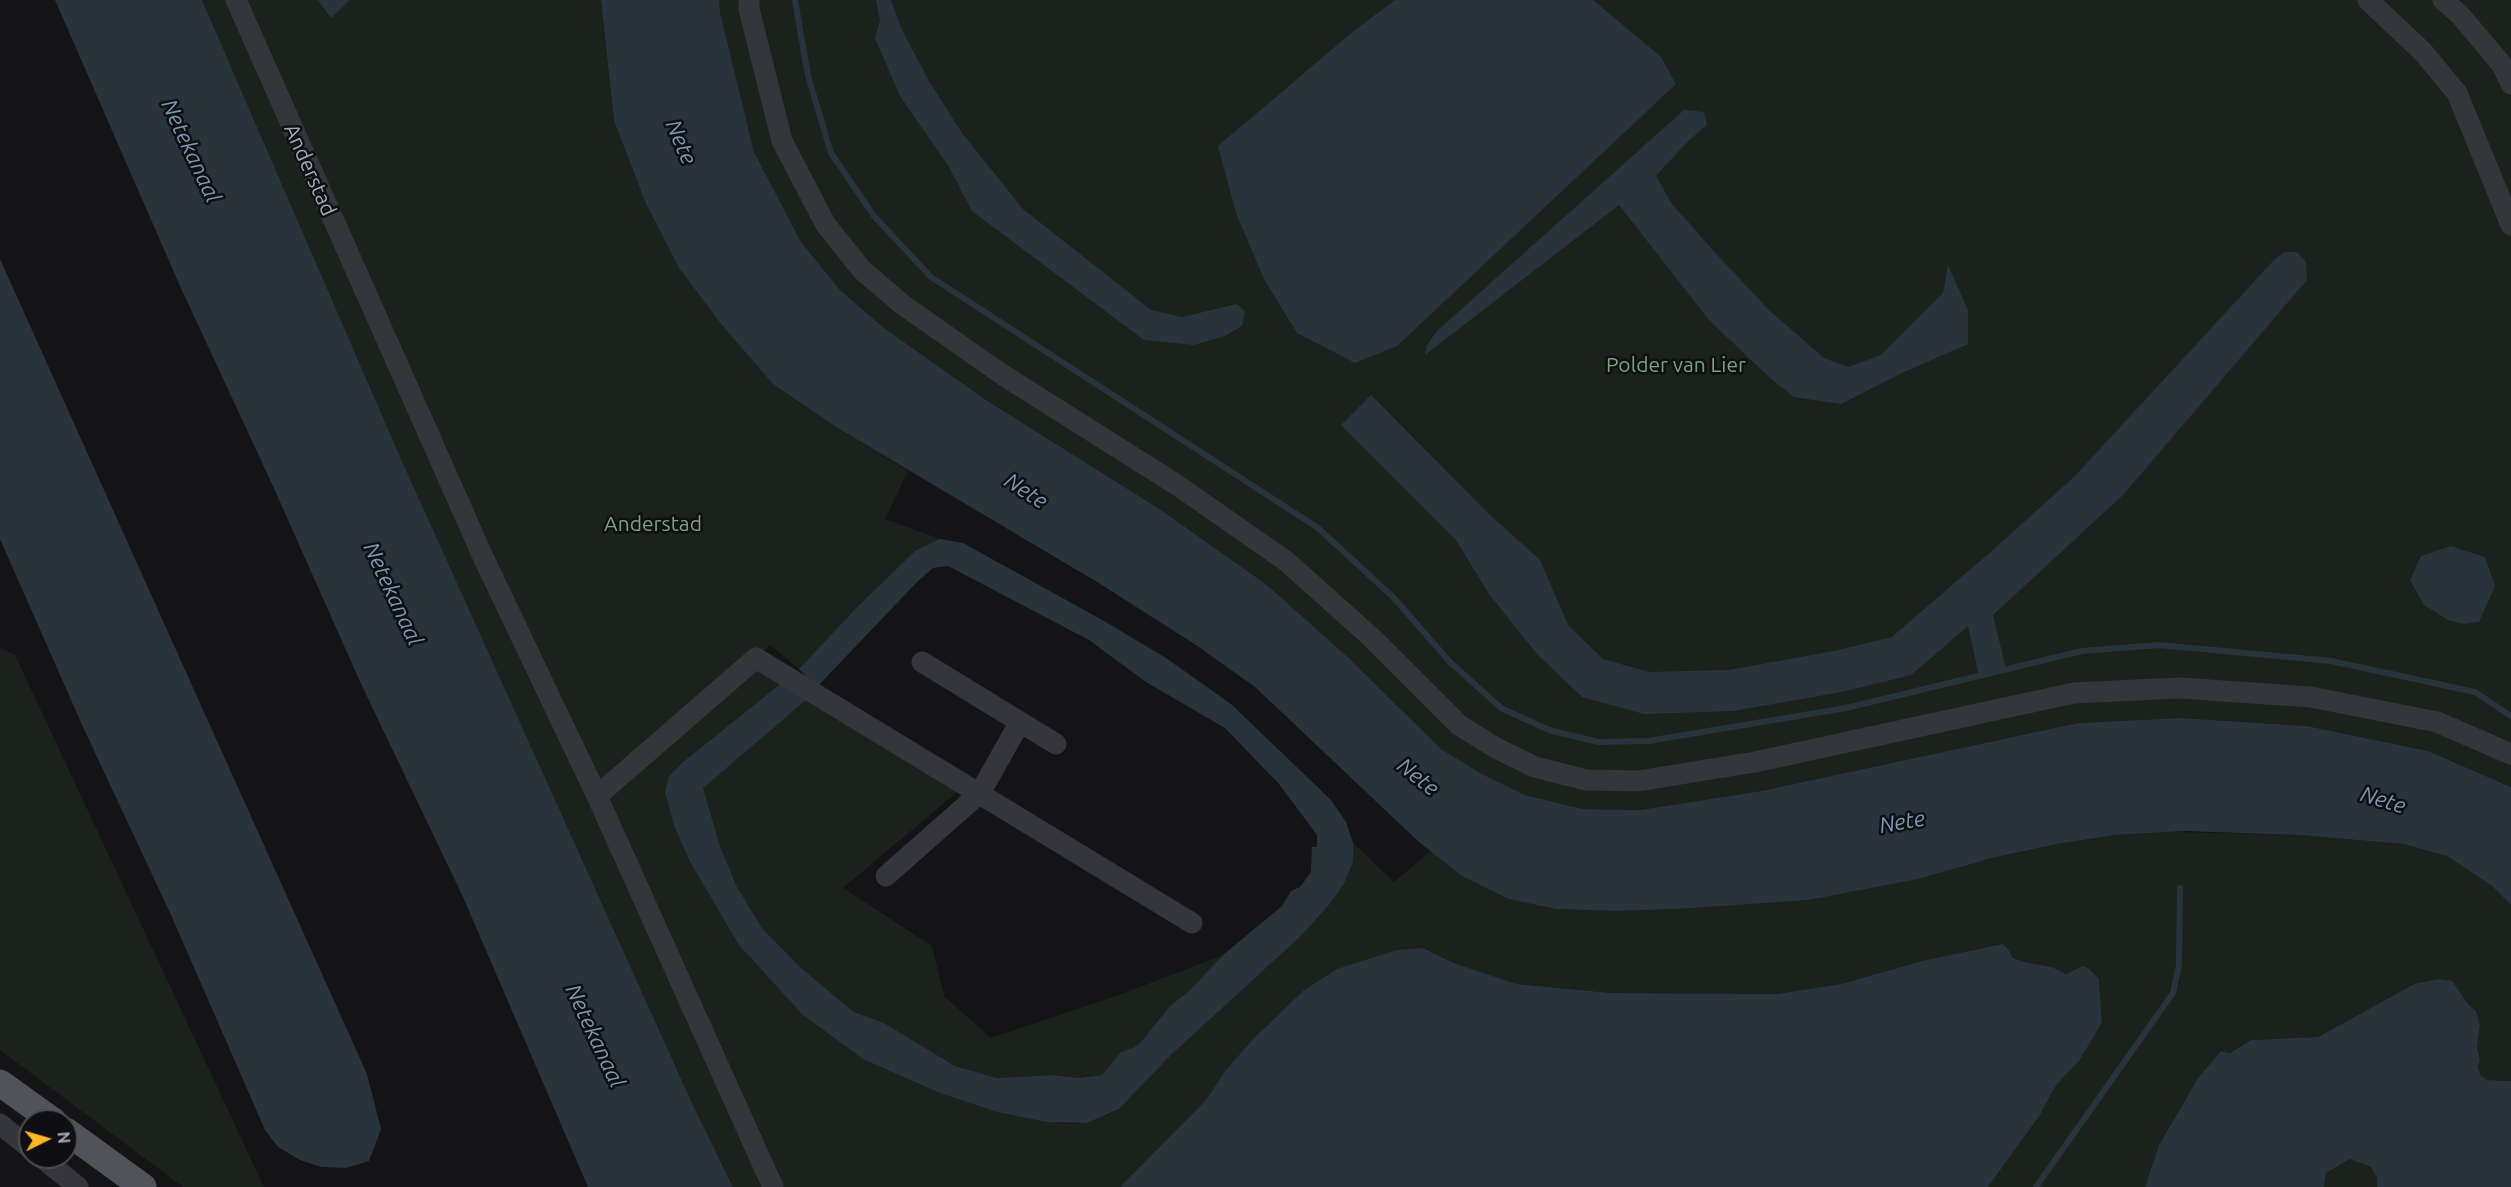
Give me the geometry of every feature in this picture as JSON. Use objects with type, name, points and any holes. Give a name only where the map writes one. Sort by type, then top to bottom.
[{"type":"main road","points":[[0,1083],[36,1109]]},
{"type":"main road","points":[[78,1140],[143,1187]]},
{"type":"street","name":"Anderstad","points":[[236,0],[483,559],[597,796],[773,1187]]},
{"type":"street","points":[[749,0],[749,9],[782,141],[826,225],[862,270],[903,305],[1003,375],[1177,485],[1286,561],[1372,638],[1460,725],[1496,748],[1535,767],[1586,780],[1638,780],[1755,762],[2074,693],[2180,688],[2322,699],[2437,722],[2511,754]]},
{"type":"street","points":[[2368,0],[2423,52],[2457,93],[2511,225]]},
{"type":"street","points":[[2443,0],[2460,15],[2502,65],[2511,84]]},
{"type":"street","points":[[597,796],[756,658],[1192,923]]},
{"type":"street","points":[[922,662],[1056,744]]},
{"type":"street","points":[[886,876],[980,793],[1020,722]]},
{"type":"street","points":[[0,1124],[18,1138]]},
{"type":"street","points":[[56,1169],[78,1187]]},
{"type":"green space","points":[[202,0],[601,0],[614,121],[646,204],[679,268],[721,324],[773,384],[836,427],[908,471],[885,519],[940,539],[916,550],[857,607],[799,669],[770,645],[746,666],[784,681],[683,762],[669,776],[675,828],[689,860],[711,896],[940,1093],[997,1112],[1065,1124],[1087,1123],[1119,1109],[1171,1055],[1301,936],[1329,905],[1344,884],[1353,862],[1353,843],[1394,882],[1431,851],[1462,876],[1556,909],[1616,911],[1678,909],[1808,899],[2057,844],[2115,835],[2172,832],[2299,835],[2403,844],[2447,856],[2492,886],[2511,905],[2511,1081],[2486,1080],[2481,1076],[2477,1047],[2480,1026],[2465,998],[2438,979],[2414,984],[2318,1037],[2251,1040],[2230,1053],[2221,1051],[2198,1078],[2159,1145],[2145,1187],[1988,1187],[2040,1115],[2056,1084],[2079,1061],[2102,1023],[2099,979],[2066,974],[2052,967],[2024,962],[2013,958],[2009,950],[1922,961],[1841,984],[1777,994],[1611,993],[1517,984],[1454,963],[1423,948],[1337,969],[1304,990],[1253,1039],[1225,1071],[1206,1100],[1120,1187],[733,1187],[692,1103],[401,459]]},
{"type":"green space","name":"Polder van Lier","points":[[719,0],[2511,0],[2511,787],[2428,751],[2307,726],[2180,718],[2078,723],[1761,791],[1640,810],[1583,809],[1525,795],[1482,774],[1441,749],[1351,660],[1267,585],[1161,510],[986,400],[884,328],[841,291],[801,242],[754,152],[719,13]]},
{"type":"green space","points":[[0,648],[15,655],[264,1187],[183,1187],[0,1050]]},
{"type":"green space","points":[[806,700],[963,787],[843,888],[932,946],[944,996],[991,1038],[1119,995],[1223,955],[1191,989],[1169,1007],[1141,1042],[1121,1052],[1102,1075],[1078,1078],[1052,1075],[997,1078],[955,1066],[884,1023],[854,1012],[801,968],[762,928],[737,887],[720,846],[703,787]]},
{"type":"green space","points":[[2350,1159],[2371,1167],[2377,1178],[2377,1187],[2324,1187],[2326,1173]]},
{"type":"water","name":"Netekanaal","points":[[55,0],[202,0],[401,459],[692,1103],[733,1187],[588,1187],[463,897],[362,686],[180,286]]},
{"type":"water","points":[[318,0],[350,0],[331,18]]},
{"type":"water","name":"Nete","points":[[601,0],[719,0],[720,13],[754,152],[801,242],[841,291],[884,328],[986,400],[1161,510],[1267,585],[1351,660],[1441,749],[1482,774],[1525,795],[1583,809],[1640,810],[1761,791],[2078,723],[2180,718],[2307,726],[2428,751],[2511,787],[2511,905],[2492,886],[2447,856],[2403,844],[2299,835],[2185,831],[2115,835],[2057,844],[1992,858],[1918,879],[1808,900],[1616,911],[1556,909],[1509,899],[1462,876],[1419,842],[1255,687],[1196,645],[1097,582],[836,427],[773,384],[721,324],[679,268],[646,204],[614,121]]},
{"type":"water","points":[[876,0],[891,0],[902,30],[929,81],[962,133],[1023,209],[1151,310],[1182,317],[1237,304],[1245,312],[1242,326],[1225,336],[1194,345],[1144,340],[972,211],[949,167],[900,96],[875,38],[880,20]]},
{"type":"water","points":[[1395,0],[1593,0],[1661,57],[1676,84],[1397,346],[1355,363],[1297,333],[1264,279],[1236,213],[1218,146],[1355,30]]},
{"type":"water","points":[[1684,110],[1704,112],[1707,125],[1686,143],[1656,176],[1672,204],[1720,258],[1770,311],[1824,358],[1848,367],[1881,355],[1943,293],[1948,265],[1968,310],[1968,344],[1902,373],[1841,404],[1794,397],[1770,378],[1709,320],[1619,205],[1425,355],[1427,345],[1437,331]]},
{"type":"water","points":[[2285,252],[2297,252],[2306,262],[2307,280],[2123,495],[1993,615],[2006,669],[1979,676],[1968,626],[1911,675],[1842,692],[1733,711],[1644,714],[1582,697],[1537,654],[1489,594],[1456,540],[1341,425],[1371,395],[1489,514],[1540,560],[1568,625],[1603,659],[1649,672],[1729,670],[1834,651],[1892,637],[1995,548],[2074,477],[2275,259]]},
{"type":"water","points":[[0,259],[367,1074],[381,1129],[369,1161],[346,1168],[321,1167],[300,1160],[278,1147],[265,1130],[171,915],[83,727],[0,539]]},
{"type":"water","points":[[940,539],[963,543],[1104,621],[1166,658],[1231,704],[1331,800],[1346,822],[1353,843],[1353,862],[1344,884],[1329,905],[1301,936],[1171,1055],[1119,1109],[1087,1123],[1047,1122],[997,1112],[940,1093],[863,1059],[802,1014],[739,945],[689,860],[675,828],[665,792],[669,776],[683,762],[784,681],[806,700],[703,788],[720,846],[737,887],[762,928],[801,968],[854,1012],[884,1023],[955,1066],[997,1078],[1052,1075],[1078,1078],[1102,1075],[1121,1052],[1141,1042],[1169,1007],[1191,989],[1223,955],[1282,906],[1291,891],[1300,887],[1311,872],[1312,847],[1317,847],[1317,835],[1279,784],[1225,728],[1146,682],[1089,640],[948,566],[933,568],[918,581],[817,687],[799,669],[857,607],[916,550]]},
{"type":"water","points":[[2451,546],[2485,557],[2495,586],[2479,622],[2463,624],[2448,620],[2424,605],[2410,580],[2421,556]]},
{"type":"water","points":[[2003,944],[2013,958],[2024,962],[2052,967],[2066,974],[2083,966],[2089,969],[2099,979],[2102,1023],[2079,1061],[2056,1085],[2040,1115],[1988,1187],[1120,1187],[1206,1100],[1225,1071],[1253,1039],[1304,990],[1337,969],[1397,950],[1423,948],[1454,963],[1517,984],[1611,993],[1777,994],[1841,984],[1922,961]]},
{"type":"water","points":[[2438,979],[2452,981],[2476,1011],[2480,1026],[2477,1047],[2481,1076],[2487,1080],[2511,1081],[2511,1187],[2377,1187],[2377,1178],[2371,1167],[2350,1159],[2326,1173],[2324,1187],[2145,1187],[2159,1145],[2198,1078],[2221,1051],[2230,1053],[2251,1040],[2318,1037],[2414,984]]},
{"type":"waterway","points":[[795,0],[808,76],[831,153],[874,216],[931,277],[1318,528],[1393,597],[1450,662],[1501,708],[1549,730],[1598,742],[1648,741],[1846,708],[2082,651],[2159,645],[2331,661],[2475,692],[2511,716]]},
{"type":"waterway","points":[[2036,1187],[2173,993],[2179,965],[2180,888]]}]
